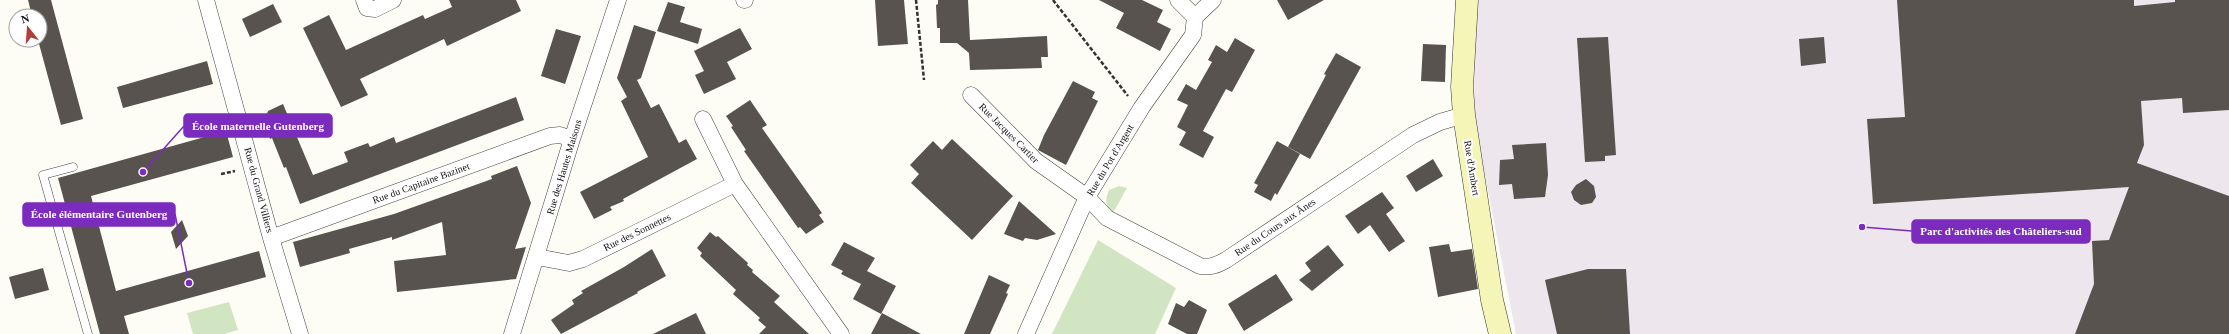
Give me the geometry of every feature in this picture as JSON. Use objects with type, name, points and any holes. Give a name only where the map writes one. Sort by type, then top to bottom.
[{"type":"street","name":"Rue du Grand Villiers","points":[[206,0],[271,238],[300,334]]},
{"type":"street","points":[[364,0],[367,8],[375,9],[393,0]]},
{"type":"street","name":"Rue des Hautes Maisons","points":[[512,334],[537,257],[572,139],[618,0]]},
{"type":"street","points":[[1178,0],[1195,17],[1213,0]]},
{"type":"street","name":"Rue d'Ambert","points":[[1467,0],[1462,87],[1464,115],[1492,300],[1500,334]]},
{"type":"street","name":"Rue du Pot d'Argent","points":[[1026,334],[1087,197],[1142,107],[1193,35],[1195,17]]},
{"type":"street","name":"Rue Jacques Cartier","points":[[971,95],[1036,161],[1087,197]]},
{"type":"street","name":"Rue du Cours aux Ânes","points":[[1087,197],[1107,218],[1200,266],[1210,267],[1241,250],[1413,136],[1440,122],[1464,115]]},
{"type":"street","points":[[703,119],[735,184],[841,334]]},
{"type":"street","name":"Rue du Capitaine Bazinet","points":[[271,238],[550,136],[560,135],[572,139]]},
{"type":"street","name":"Rue des Sonnettes","points":[[537,257],[569,263],[583,259],[735,184]]},
{"type":"lane","points":[[73,167],[43,175],[88,334]]},
{"type":"path","points":[[916,0],[924,80]]},
{"type":"path","points":[[1053,0],[1131,99],[1142,107]]},
{"type":"shaded area","points":[[1477,0],[2229,0],[2229,334],[1516,334],[1474,119],[1475,21]]},
{"type":"green space","points":[[1119,186],[1127,188],[1113,213],[1110,211],[1106,203],[1107,197],[1109,190]]},
{"type":"green space","points":[[1098,240],[1176,288],[1155,334],[1052,334]]},
{"type":"green space","points":[[229,302],[238,330],[224,334],[193,334],[187,313]]},
{"type":"building","points":[[28,0],[51,0],[83,119],[61,125],[40,48],[48,48],[48,8],[30,8]]},
{"type":"building","points":[[449,0],[516,0],[521,11],[447,46],[444,39],[360,79],[368,95],[341,107],[303,28],[329,15],[346,50],[423,15],[425,19],[452,7]]},
{"type":"building","points":[[875,0],[904,0],[908,44],[878,46]]},
{"type":"building","points":[[938,0],[968,0],[970,40],[1047,36],[1048,57],[1041,57],[1042,68],[970,70],[969,53],[957,43],[940,43],[940,28],[937,28],[936,5],[938,4]]},
{"type":"building","points":[[1099,0],[1142,0],[1163,10],[1157,22],[1171,29],[1160,51],[1116,28],[1124,13]]},
{"type":"building","points":[[1277,0],[1324,0],[1288,20]]},
{"type":"building","points":[[1897,0],[2134,0],[2134,6],[2175,2],[2175,0],[2229,0],[2229,110],[2183,113],[2182,98],[2141,101],[2144,145],[2137,163],[2229,196],[2229,334],[2075,334],[2094,284],[2092,241],[2109,240],[2129,187],[1873,204],[1867,119],[1905,117]]},
{"type":"building","points":[[668,2],[685,7],[680,22],[702,29],[698,44],[657,31]]},
{"type":"building","points":[[273,4],[282,22],[250,37],[242,19]]},
{"type":"building","points":[[634,25],[656,32],[641,78],[637,80],[651,108],[659,104],[679,143],[686,139],[697,159],[623,199],[624,201],[610,207],[612,210],[594,219],[580,192],[648,157],[621,101],[627,97],[617,78]]},
{"type":"building","points":[[740,28],[752,49],[727,62],[736,79],[704,94],[695,75],[704,71],[694,51]]},
{"type":"building","points":[[556,29],[581,36],[565,84],[541,76]]},
{"type":"building","points":[[1608,37],[1616,155],[1605,156],[1605,161],[1585,162],[1577,38]]},
{"type":"building","points":[[1824,37],[1826,63],[1801,66],[1799,39]]},
{"type":"building","points":[[1235,38],[1255,50],[1232,92],[1226,89],[1203,131],[1214,137],[1203,158],[1179,145],[1186,132],[1177,127],[1188,105],[1177,100],[1186,84],[1196,90],[1212,62],[1208,60],[1216,45],[1227,52]]},
{"type":"building","points":[[1423,44],[1446,45],[1445,82],[1421,81]]},
{"type":"building","points":[[1336,53],[1361,67],[1310,159],[1288,147]]},
{"type":"building","points":[[207,61],[213,84],[123,108],[117,87]]},
{"type":"building","points":[[1073,81],[1095,92],[1092,98],[1098,101],[1066,165],[1038,150],[1044,135]]},
{"type":"building","points":[[516,97],[524,120],[300,204],[286,167],[284,168],[272,138],[270,139],[265,119],[268,111],[283,104],[313,175],[348,162],[344,152],[368,143],[370,147],[394,137],[396,143]]},
{"type":"building","points":[[750,100],[767,125],[762,128],[822,213],[819,215],[824,222],[806,234],[800,227],[798,228],[744,151],[746,150],[731,127],[733,126],[726,116]]},
{"type":"building","points":[[226,131],[233,157],[91,196],[116,291],[259,251],[266,277],[124,316],[129,334],[100,334],[58,178]]},
{"type":"building","points":[[952,139],[1013,196],[972,240],[911,183],[919,174],[910,165],[933,141],[942,150]]},
{"type":"building","points":[[1277,141],[1300,154],[1277,195],[1275,193],[1271,201],[1254,192],[1258,185],[1254,183]]},
{"type":"building","points":[[1546,143],[1548,175],[1545,197],[1514,199],[1512,184],[1499,185],[1500,160],[1514,159],[1512,145]]},
{"type":"building","points":[[1433,159],[1443,176],[1416,192],[1406,176]]},
{"type":"building","points":[[517,166],[531,203],[515,249],[526,247],[516,279],[397,292],[394,261],[446,255],[442,222],[392,240],[392,237],[349,249],[350,253],[300,267],[293,242],[394,214],[492,179],[491,176]]},
{"type":"building","points":[[1586,179],[1594,186],[1596,197],[1592,203],[1581,205],[1574,200],[1571,192],[1576,185]]},
{"type":"building","points":[[1382,192],[1394,208],[1386,214],[1405,241],[1389,252],[1370,225],[1358,234],[1345,216]]},
{"type":"building","points":[[1019,201],[1056,234],[1037,240],[1025,238],[1023,241],[1004,234]]},
{"type":"building","points":[[182,220],[188,236],[176,249],[171,232]]},
{"type":"building","points":[[710,232],[716,237],[718,236],[748,263],[747,265],[753,270],[752,272],[780,296],[774,302],[809,334],[759,334],[766,327],[758,320],[760,318],[733,294],[736,290],[700,256],[702,253],[697,248]]},
{"type":"building","points":[[844,242],[875,258],[867,271],[896,286],[881,314],[853,299],[867,273],[861,284],[841,274],[843,271],[831,265]]},
{"type":"building","points":[[1449,244],[1451,252],[1472,249],[1478,289],[1438,297],[1429,247]]},
{"type":"building","points":[[1328,245],[1344,265],[1312,291],[1299,280],[1311,271],[1305,263]]},
{"type":"building","points":[[652,249],[666,276],[637,292],[638,293],[561,334],[551,320],[574,304],[572,300],[583,293],[581,291],[624,267]]},
{"type":"building","points":[[43,268],[49,290],[15,299],[9,277]]},
{"type":"building","points":[[1588,269],[1626,269],[1630,334],[1557,334],[1545,280]]},
{"type":"building","points":[[1276,274],[1293,300],[1244,331],[1228,304]]},
{"type":"building","points":[[989,275],[1010,285],[1006,293],[1008,294],[990,334],[964,334]]},
{"type":"building","points":[[1189,300],[1207,310],[1197,334],[1187,334],[1168,324],[1176,303],[1184,307]]},
{"type":"building","points":[[696,313],[706,334],[653,334]]},
{"type":"building","points":[[882,313],[921,334],[871,334]]},
{"type":"place","name":"École maternelle Gutenberg","points":[[143,172]]},
{"type":"place","name":"Parc d'activités des Châteliers-sud","points":[[1862,227]]},
{"type":"place","name":"École élémentaire Gutenberg","points":[[189,283]]}]
